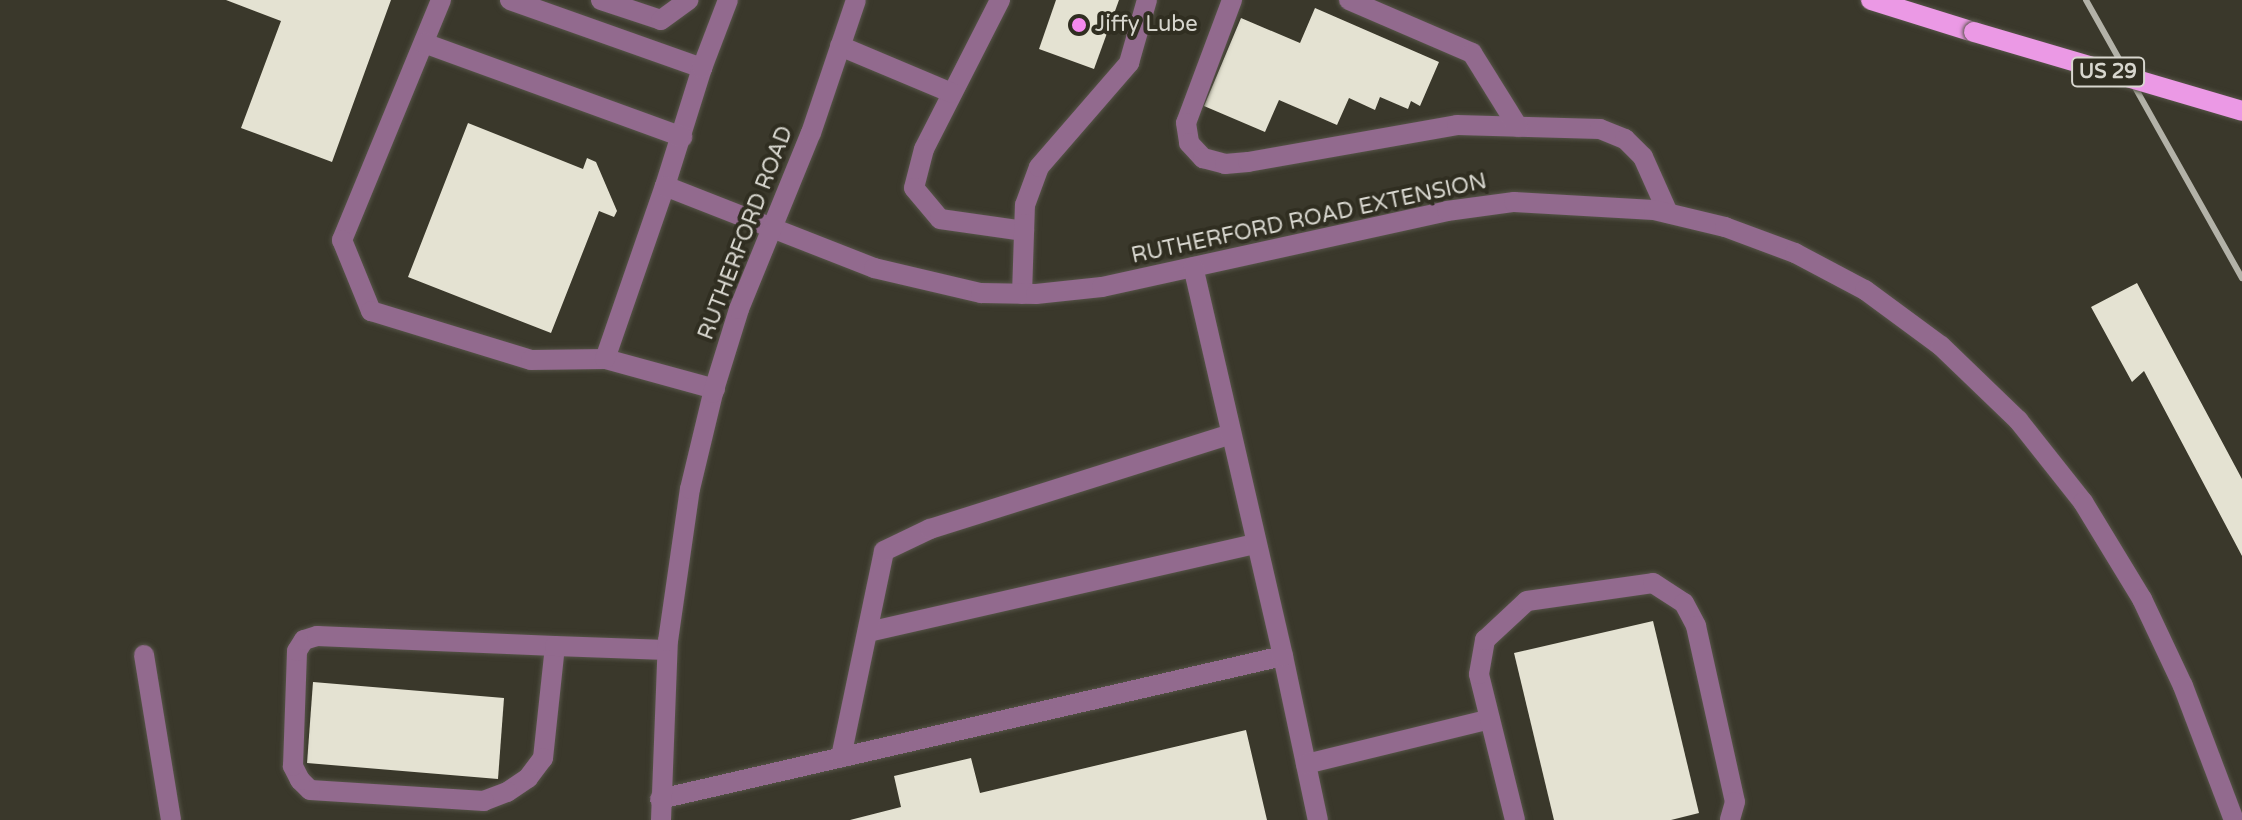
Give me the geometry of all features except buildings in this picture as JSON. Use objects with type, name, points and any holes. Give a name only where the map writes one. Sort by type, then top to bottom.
[{"type":"main road","name":"US 29","points":[[1871,0],[2242,111]]},
{"type":"street","points":[[441,0],[342,240],[371,311],[531,360],[605,359],[715,389]]},
{"type":"street","points":[[510,0],[552,6],[702,68]]},
{"type":"street","points":[[601,0],[661,20],[689,0]]},
{"type":"street","points":[[605,359],[682,137],[702,68],[728,0]]},
{"type":"street","name":"RUTHERFORD ROAD","points":[[661,820],[667,650],[690,489],[739,309],[856,0]]},
{"type":"street","points":[[1000,0],[924,149],[914,188],[940,219],[1024,231]]},
{"type":"street","points":[[1022,294],[1025,205],[1039,167],[1129,63],[1147,0]]},
{"type":"street","points":[[1232,0],[1186,123],[1189,143],[1203,158],[1248,162],[1457,125],[1600,129],[1625,139],[1643,157],[1668,213]]},
{"type":"street","points":[[1349,0],[1472,53],[1518,127]]},
{"type":"street","points":[[424,43],[682,137]]},
{"type":"street","points":[[840,46],[952,93]]},
{"type":"street","name":"RUTHERFORD ROAD EXTENSION","points":[[665,186],[771,230],[923,283],[1022,294],[1102,287],[1447,211],[1514,202],[1581,202],[1668,213],[1795,253],[1865,290],[1941,346],[2018,420],[2083,502],[2142,599],[2183,686],[2234,820]]},
{"type":"street","points":[[1193,267],[1318,820]]},
{"type":"street","points":[[841,757],[884,551],[930,529],[1229,435]]},
{"type":"street","points":[[868,632],[1256,544]]},
{"type":"street","points":[[1515,820],[1479,674],[1485,640],[1505,618],[1527,601],[1555,593],[1653,583],[1684,603],[1696,626],[1735,802],[1730,820]]},
{"type":"street","points":[[555,646],[543,758],[528,778],[507,792],[484,801],[310,790],[300,780],[293,752],[297,651],[304,640],[555,646],[667,650]]},
{"type":"street","points":[[144,655],[171,820]]},
{"type":"street","points":[[660,799],[1283,656]]},
{"type":"street","points":[[1306,764],[1490,719]]},
{"type":"railway","points":[[2086,0],[2242,278]]},
{"type":"place","name":"Jiffy Lube","points":[[1079,25]]}]
